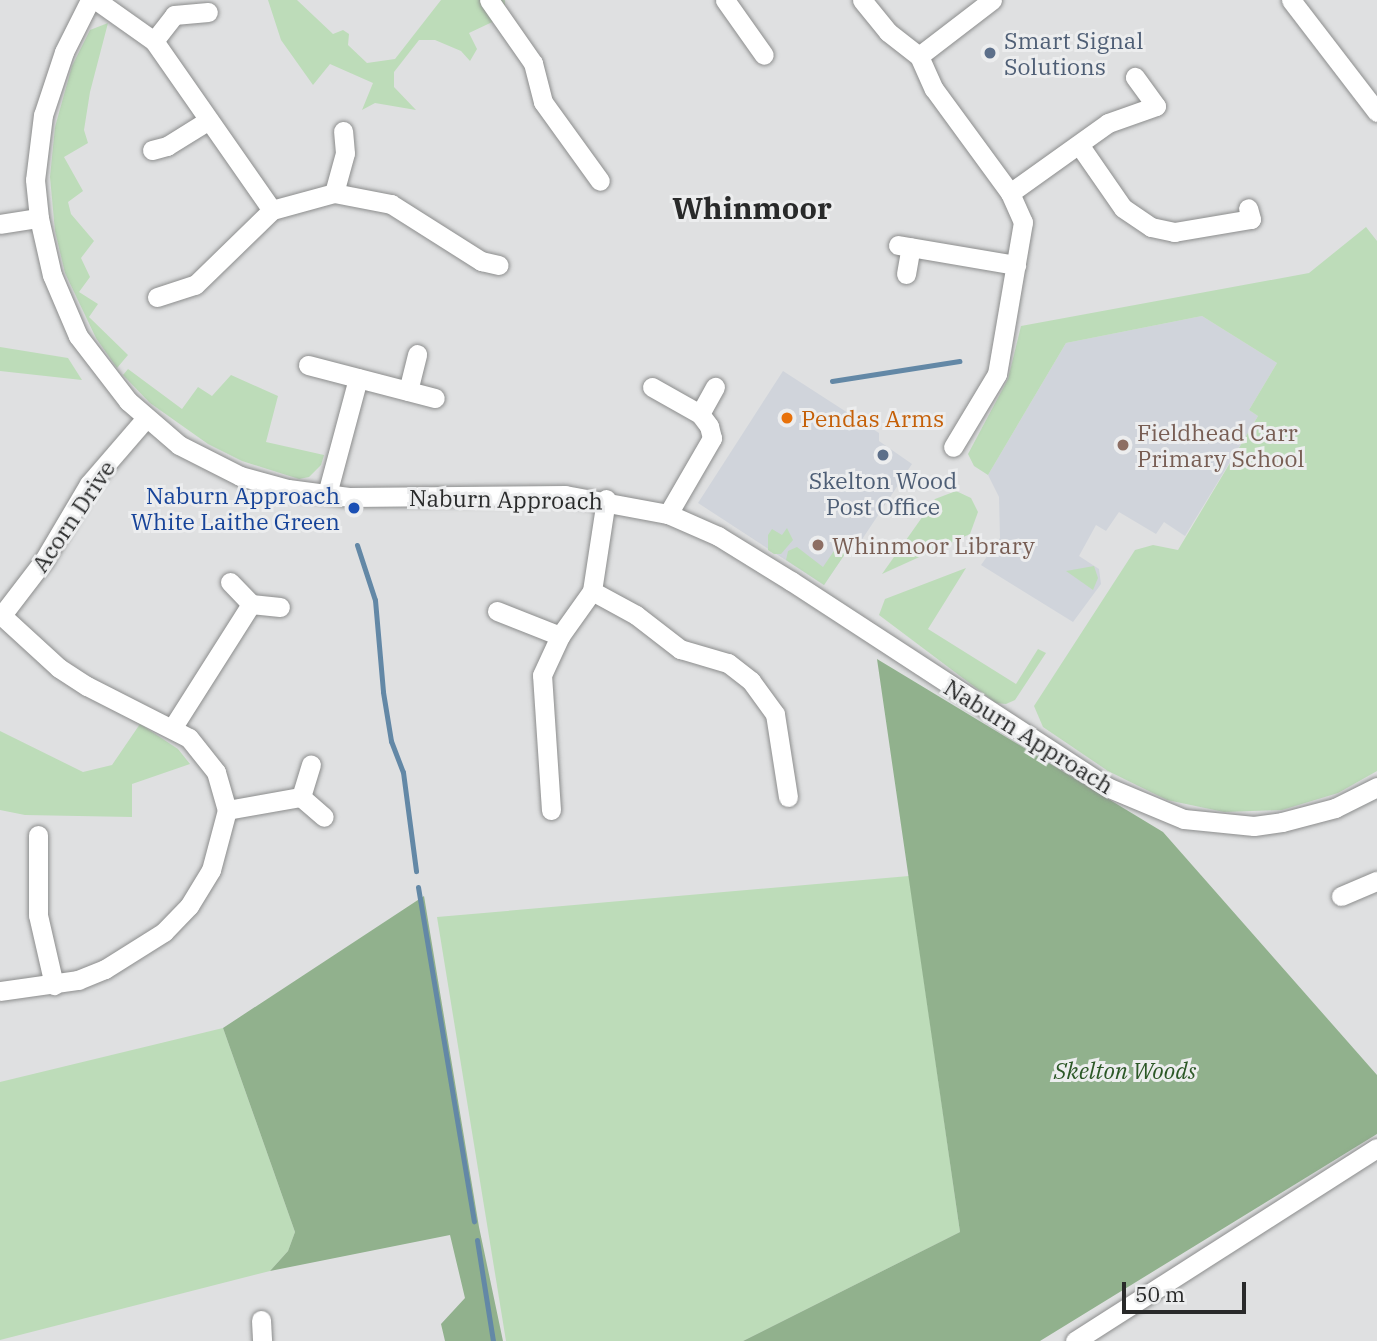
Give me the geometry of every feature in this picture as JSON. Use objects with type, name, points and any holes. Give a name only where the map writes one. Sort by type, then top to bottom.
[{"type":"street","name":"Naburn Approach","points":[[90,0],[64,52],[43,115],[36,180],[39,218],[52,275],[78,336],[111,381],[146,418],[180,445],[240,476],[327,494],[606,499],[668,514],[718,536],[1026,737],[1107,787],[1160,812],[1204,823],[1254,826],[1322,813],[1377,787]]},
{"type":"street","points":[[96,0],[154,41],[272,210]]},
{"type":"street","points":[[489,0],[533,63],[544,102],[600,181]]},
{"type":"street","points":[[725,0],[764,55]]},
{"type":"street","points":[[862,0],[895,39],[919,56],[934,89],[1010,193],[1023,222],[997,374],[953,447]]},
{"type":"street","points":[[919,56],[992,0]]},
{"type":"street","points":[[1292,0],[1377,112]]},
{"type":"street","points":[[154,41],[174,15],[208,12]]},
{"type":"street","points":[[1010,193],[1080,146],[1108,123],[1156,106],[1135,77]]},
{"type":"street","points":[[152,150],[167,146],[209,120]]},
{"type":"street","points":[[334,193],[345,153],[343,131]]},
{"type":"street","points":[[1080,146],[1123,208],[1151,226],[1174,232],[1251,219],[1248,208]]},
{"type":"street","points":[[157,297],[195,285],[272,210],[334,193],[391,204],[481,261],[499,265]]},
{"type":"street","points":[[0,223],[39,218]]},
{"type":"street","points":[[906,274],[905,246],[1016,265]]},
{"type":"street","points":[[408,391],[417,355]]},
{"type":"street","points":[[308,365],[435,398]]},
{"type":"street","points":[[327,494],[358,378]]},
{"type":"street","points":[[652,387],[700,414],[709,426],[712,438],[668,514]]},
{"type":"street","points":[[700,414],[715,387]]},
{"type":"street","name":"Acorn Drive","points":[[1,614],[44,560],[89,484],[146,418]]},
{"type":"street","points":[[551,810],[542,675],[560,636],[592,591],[606,499]]},
{"type":"street","points":[[230,582],[251,604],[280,607]]},
{"type":"street","points":[[592,591],[636,615],[680,649],[728,663],[751,681],[775,714],[788,797]]},
{"type":"street","points":[[173,727],[251,604]]},
{"type":"street","points":[[497,611],[560,636]]},
{"type":"street","points":[[0,991],[54,985],[105,969],[177,920],[211,870],[227,810],[216,772],[189,738],[173,727],[87,686],[1,614]]},
{"type":"street","points":[[301,797],[311,764]]},
{"type":"street","points":[[227,810],[301,797]]},
{"type":"street","points":[[301,797],[324,817]]},
{"type":"street","points":[[38,835],[38,915],[54,985]]},
{"type":"street","points":[[1341,896],[1377,881]]},
{"type":"street","points":[[1075,1341],[1377,1148]]},
{"type":"street","points":[[261,1320],[262,1341]]},
{"type":"shaded area","name":"Fieldhead Carr Primary School","points":[[1202,316],[1277,363],[1249,410],[1258,416],[1185,536],[1164,522],[1156,534],[1119,512],[1106,531],[1096,525],[1079,556],[1099,569],[1101,584],[1073,622],[981,565],[1000,538],[999,497],[988,475],[1066,343]]},
{"type":"shaded area","points":[[783,371],[879,433],[879,441],[912,464],[857,547],[849,548],[824,585],[698,503]]},
{"type":"green space","points":[[268,0],[297,0],[333,34],[343,30],[349,34],[348,45],[367,63],[395,59],[441,0],[505,0],[505,16],[469,33],[477,49],[470,61],[461,51],[435,40],[419,40],[394,72],[394,87],[416,110],[375,103],[362,110],[373,83],[330,64],[313,85],[281,40]]},
{"type":"green space","points":[[108,23],[90,92],[84,130],[88,143],[64,157],[83,191],[68,202],[71,214],[94,241],[81,258],[90,277],[79,292],[98,304],[89,317],[128,355],[117,368],[96,338],[65,273],[55,231],[50,177],[55,127],[72,66],[90,30]]},
{"type":"green space","points":[[1366,227],[1377,241],[1377,771],[1338,793],[1282,810],[1224,812],[1167,800],[1108,771],[1043,727],[1034,706],[1135,550],[1153,545],[1178,550],[1258,416],[1249,410],[1277,363],[1202,316],[1066,343],[988,475],[974,466],[968,454],[1008,379],[1021,326],[1309,273]]},
{"type":"green space","points":[[0,347],[68,358],[82,380],[0,371]]},
{"type":"green space","points":[[128,369],[182,409],[198,387],[212,396],[231,375],[278,396],[266,442],[324,455],[321,465],[309,477],[299,479],[242,461],[208,444],[150,403],[123,375]]},
{"type":"green space","points":[[956,491],[971,498],[978,512],[970,534],[882,574],[935,499]]},
{"type":"green space","points":[[787,528],[793,540],[781,554],[768,550],[768,535],[772,529],[782,535]]},
{"type":"green space","points":[[840,542],[849,548],[824,585],[786,560],[788,551],[797,547],[823,567]]},
{"type":"green space","points":[[1094,566],[1098,578],[1093,590],[1066,571]]},
{"type":"green space","points":[[966,568],[928,629],[1016,684],[1038,649],[1046,653],[1015,700],[1006,704],[996,703],[879,615],[885,599]]},
{"type":"green space","name":"Skelton Woods","points":[[877,659],[1163,832],[1377,1075],[1377,1134],[1040,1341],[743,1341],[960,1232]]},
{"type":"green space","points":[[140,724],[178,749],[190,764],[132,784],[132,817],[25,815],[0,810],[0,731],[83,772],[112,765]]},
{"type":"green space","points":[[909,876],[960,1232],[743,1341],[506,1341],[437,917]]},
{"type":"green space","points":[[424,896],[479,1227],[503,1341],[445,1341],[441,1324],[465,1298],[450,1235],[270,1271],[288,1251],[295,1232],[223,1028]]},
{"type":"green space","points":[[223,1028],[295,1232],[288,1251],[270,1271],[0,1340],[0,1082]]},
{"type":"waterway","points":[[832,381],[959,361]]},
{"type":"waterway","points":[[357,545],[375,600],[383,692],[391,741],[403,772],[416,871]]},
{"type":"waterway","points":[[418,887],[474,1221]]},
{"type":"waterway","points":[[477,1240],[493,1341]]},
{"type":"place","name":"Smart Signal Solutions","points":[[990,53]]},
{"type":"place","name":"Pendas Arms","points":[[787,418]]},
{"type":"place","name":"Fieldhead Carr Primary School","points":[[1123,445]]},
{"type":"place","name":"Skelton Wood Post Office","points":[[883,455]]},
{"type":"place","name":"Naburn Approach White Laithe Green","points":[[354,508]]},
{"type":"place","name":"Whinmoor Library","points":[[818,545]]},
{"type":"district","name":"Whinmoor","points":[[752,208]]}]
